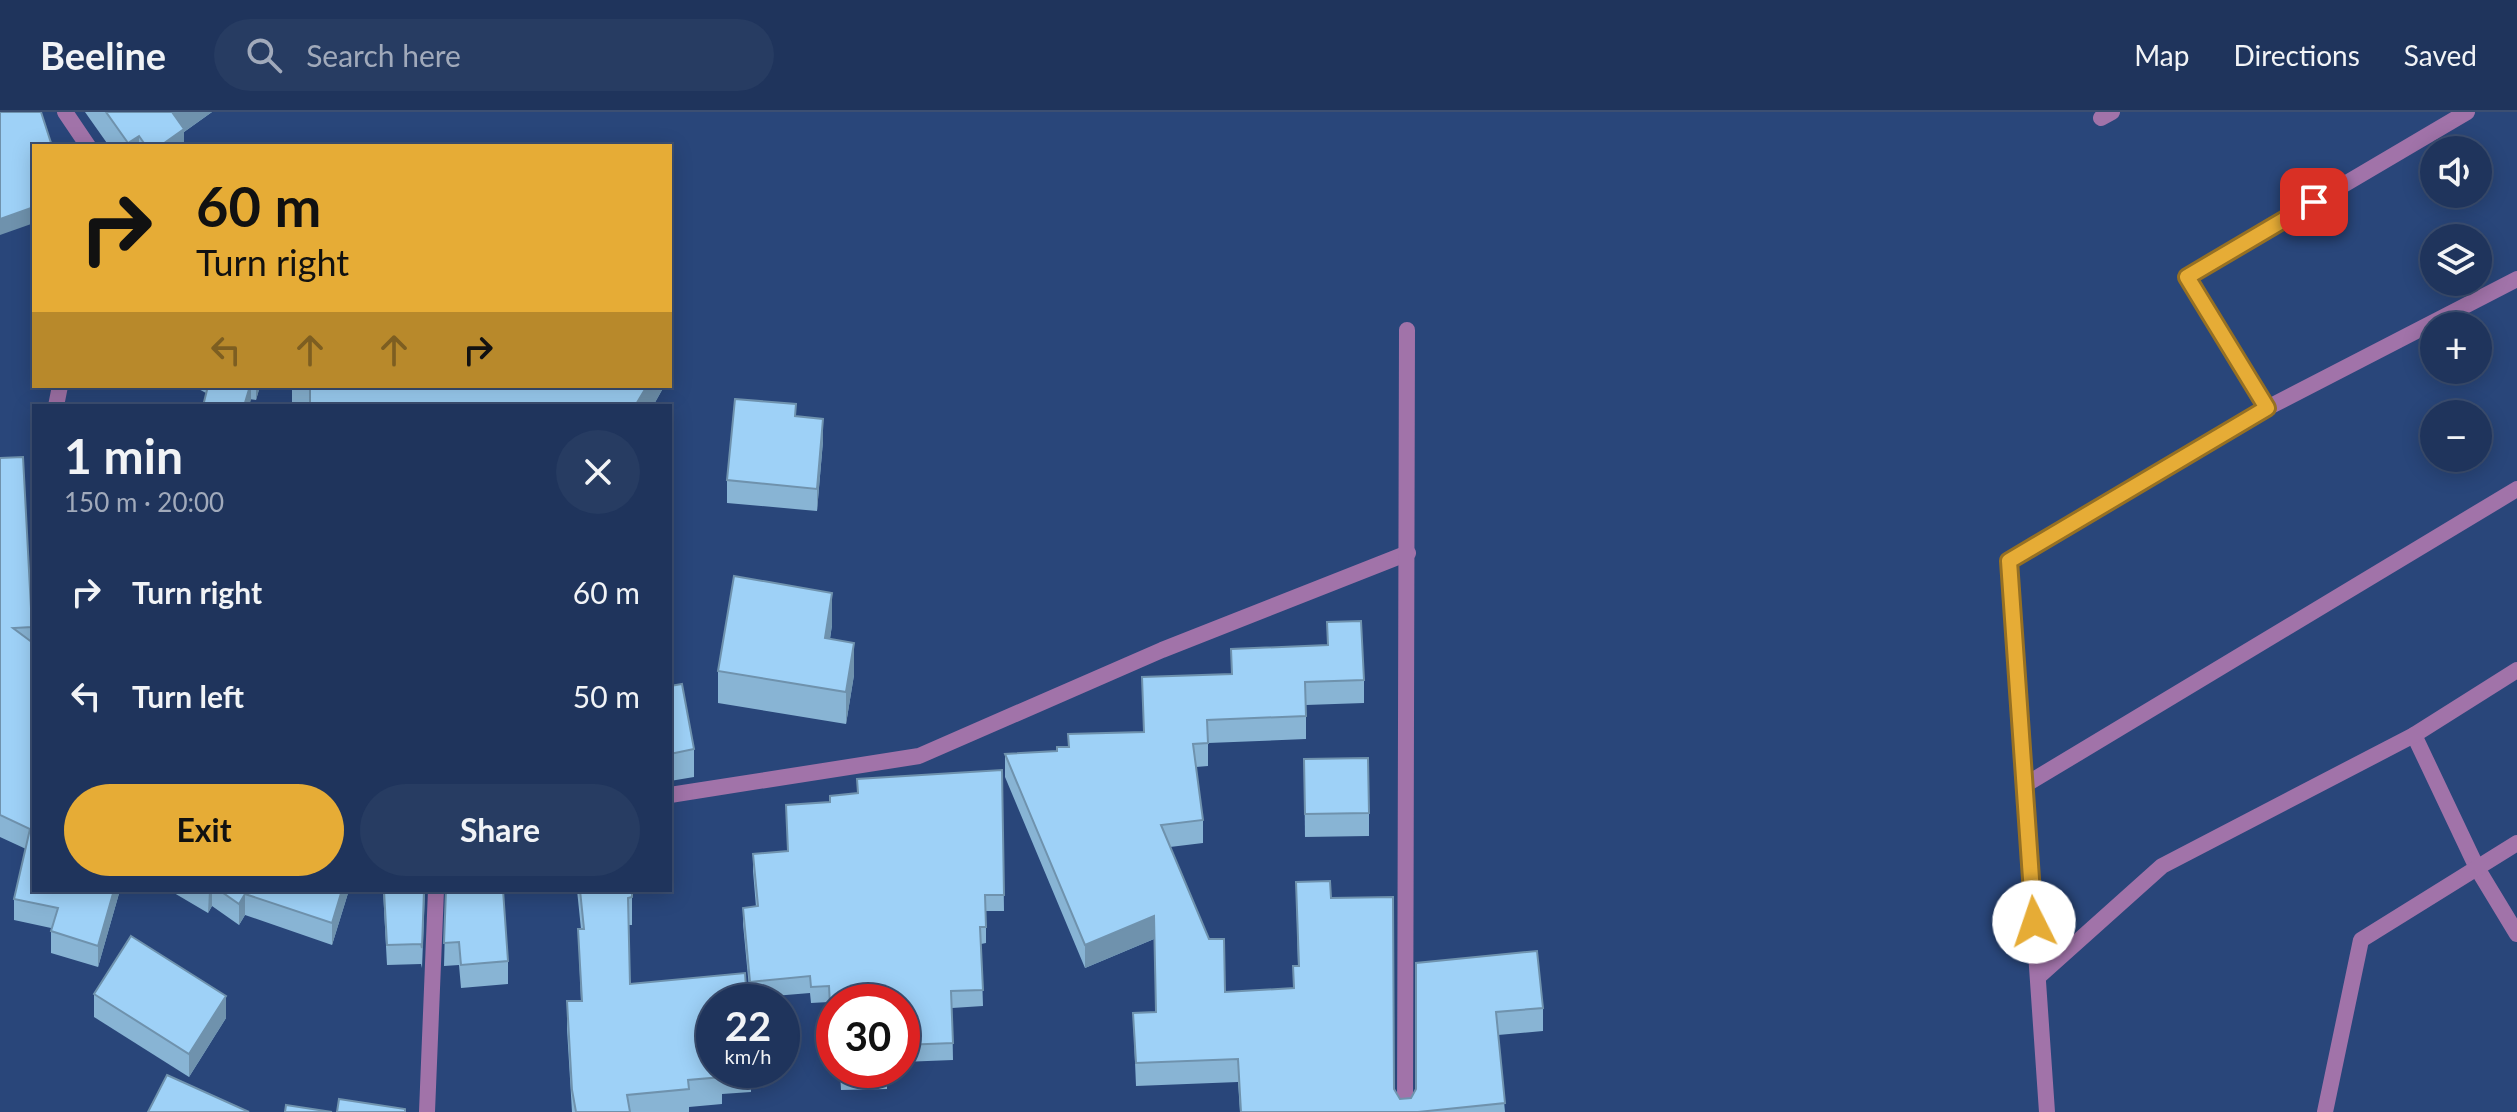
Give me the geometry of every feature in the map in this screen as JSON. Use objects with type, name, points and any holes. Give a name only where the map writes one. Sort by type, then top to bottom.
[{"type":"street","points":[[65,112],[87,144]]},
{"type":"street","points":[[2267,408],[2187,277],[2467,112]]},
{"type":"street","points":[[2047,1112],[2009,561],[2267,408],[2517,279]]},
{"type":"street","points":[[1405,1112],[1407,330]]},
{"type":"street","points":[[2025,785],[2517,489]]},
{"type":"street","points":[[672,795],[919,756],[1162,650],[1408,553]]},
{"type":"street","points":[[2038,977],[2162,866],[2414,735],[2517,670]]},
{"type":"street","points":[[2414,735],[2477,868],[2517,934]]},
{"type":"street","points":[[2325,1112],[2361,940],[2517,843]]},
{"type":"street","points":[[427,1112],[436,892]]},
{"type":"building","points":[[0,112],[41,112],[51,144],[32,144],[32,208],[0,219]]},
{"type":"building","points":[[106,112],[172,112],[184,129],[163,144],[145,144],[139,136],[128,143]]},
{"type":"building","points":[[208,388],[249,388],[245,404],[204,404]]},
{"type":"building","points":[[310,388],[646,388],[636,404],[310,404]]},
{"type":"building","points":[[735,399],[796,404],[795,416],[823,419],[817,489],[727,480]]},
{"type":"building","points":[[23,457],[32,627],[13,628],[32,642],[32,892],[113,892],[98,946],[51,931],[58,908],[14,899],[30,829],[0,815],[0,458]]},
{"type":"building","points":[[734,576],[832,593],[825,638],[854,643],[846,692],[718,671]]},
{"type":"building","points":[[1361,621],[1364,680],[1305,682],[1306,716],[1207,720],[1208,743],[1193,744],[1203,820],[1161,825],[1209,939],[1224,939],[1225,992],[1294,988],[1293,966],[1299,966],[1296,882],[1330,881],[1331,898],[1393,897],[1394,1089],[1400,1099],[1411,1098],[1416,1089],[1416,963],[1537,951],[1543,1008],[1496,1012],[1505,1103],[1418,1112],[1241,1112],[1238,1059],[1136,1063],[1133,1013],[1156,1012],[1154,916],[1085,945],[1005,754],[1057,751],[1057,747],[1069,747],[1068,734],[1144,732],[1142,677],[1232,674],[1231,649],[1328,645],[1327,622]]},
{"type":"building","points":[[682,684],[694,749],[672,754],[672,686]]},
{"type":"building","points":[[1368,758],[1369,813],[1305,814],[1304,759]]},
{"type":"building","points":[[1002,770],[1004,895],[985,895],[986,927],[980,927],[983,990],[951,991],[953,1043],[920,1044],[920,984],[816,984],[811,987],[810,976],[750,982],[743,908],[758,906],[753,854],[788,851],[786,805],[830,802],[830,796],[858,793],[857,779]]},
{"type":"building","points":[[222,892],[341,892],[332,923],[245,894],[239,904]]},
{"type":"building","points":[[384,892],[424,892],[422,948],[421,944],[387,945]]},
{"type":"building","points":[[446,892],[503,892],[508,961],[461,965],[459,942],[444,943]]},
{"type":"building","points":[[580,892],[632,892],[632,897],[628,898],[630,984],[745,973],[746,984],[696,984],[696,1079],[688,1080],[689,1089],[627,1095],[630,1112],[576,1112],[567,1001],[582,1001],[578,929],[584,929]]},
{"type":"building","points":[[131,936],[226,996],[189,1054],[94,994]]},
{"type":"building","points":[[167,1075],[249,1112],[148,1112]]},
{"type":"building","points":[[339,1099],[405,1109],[405,1112],[337,1112]]},
{"type":"building","points":[[286,1105],[332,1112],[285,1112]]},
{"type":"route","points":[[2034,922],[2009,561],[2267,408],[2187,277],[2314,202]]}]
